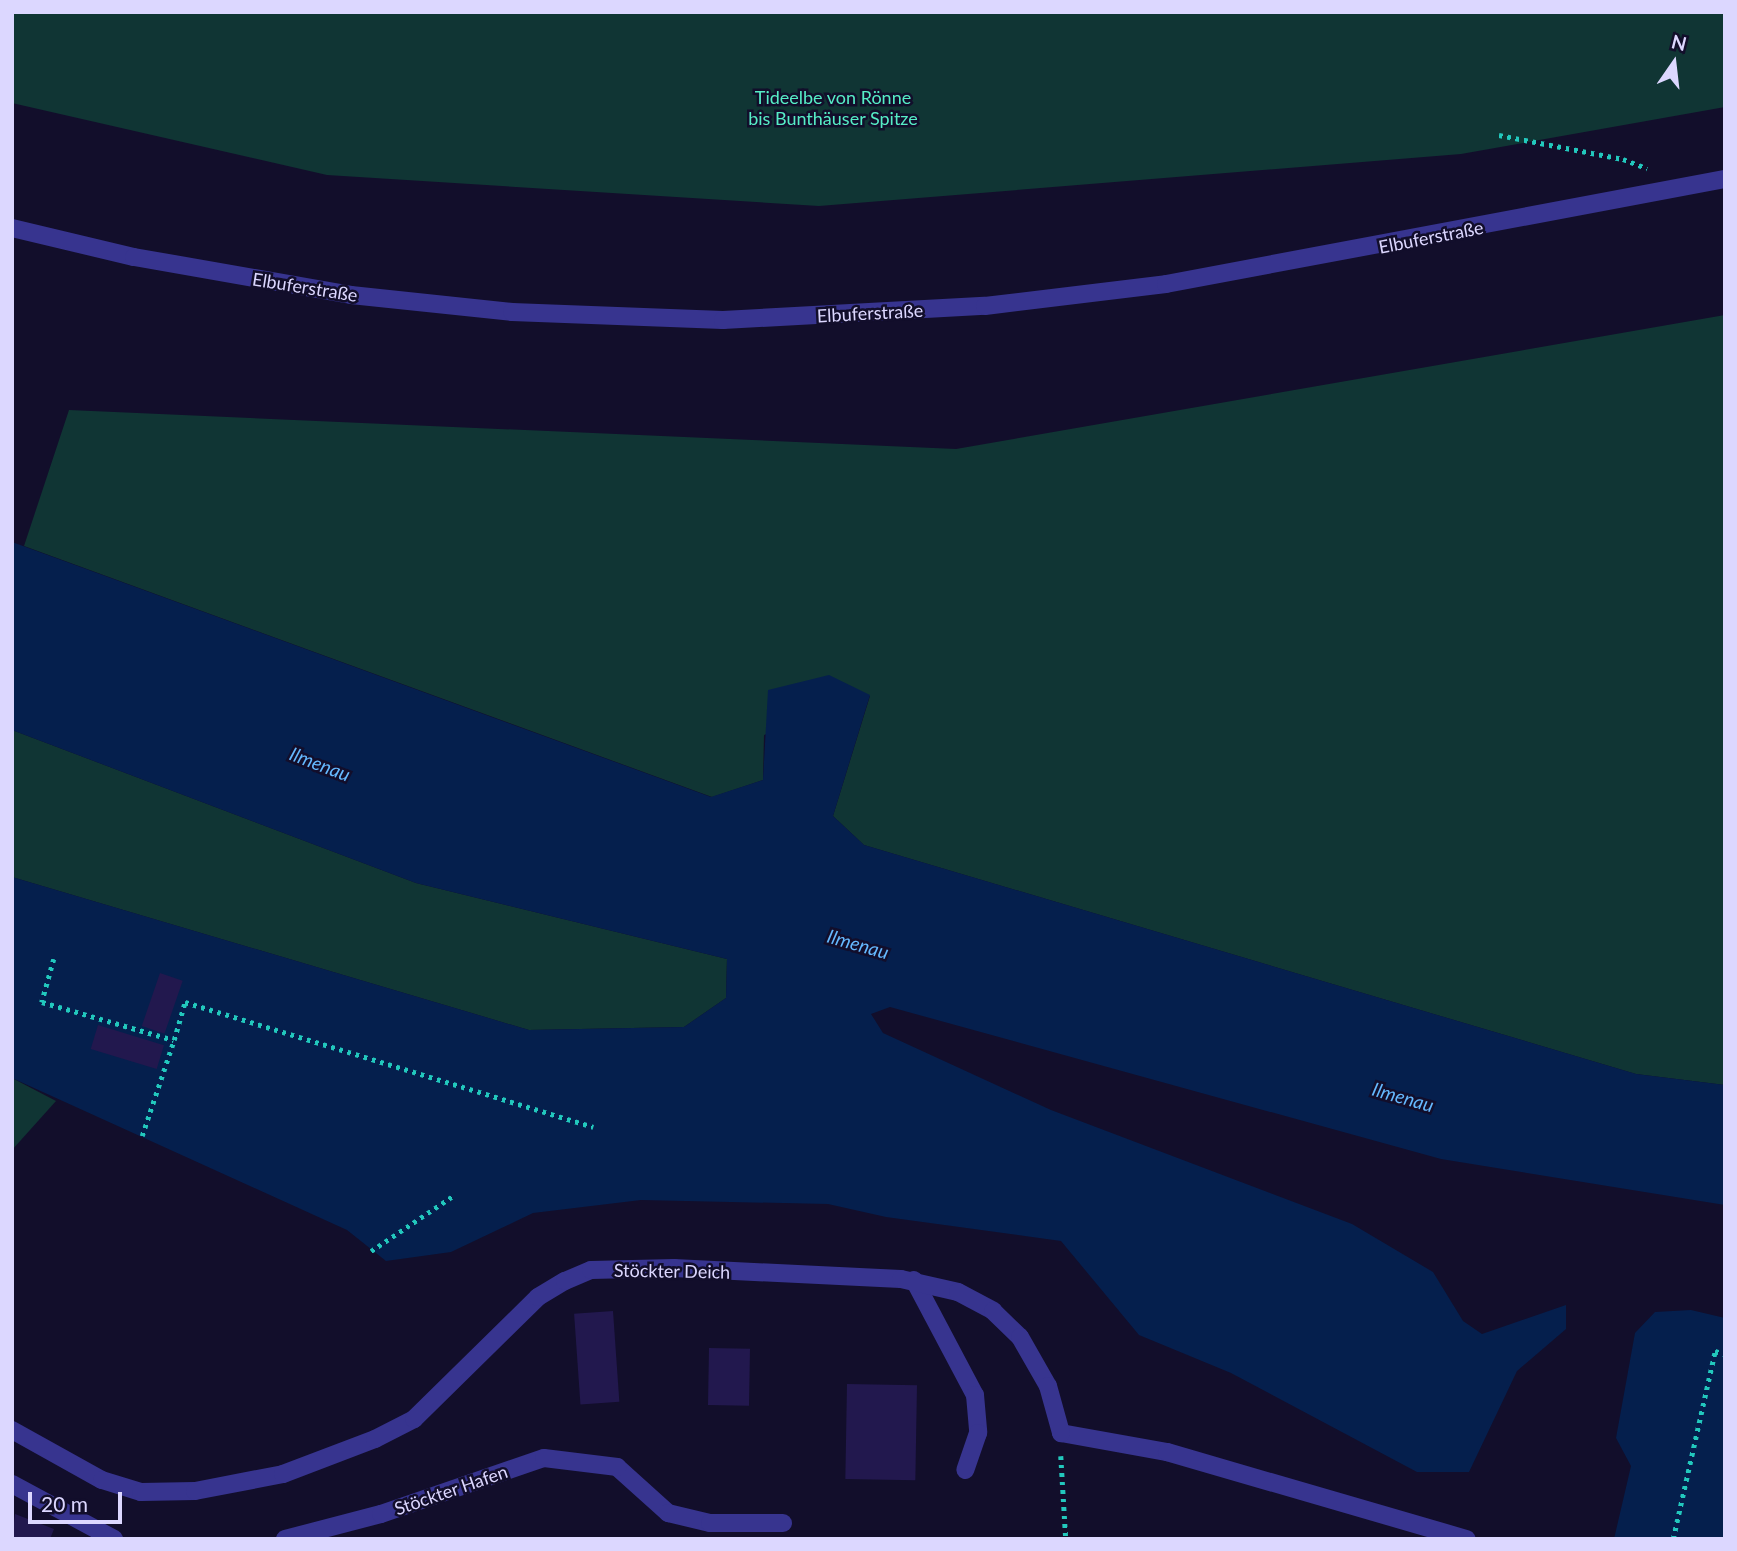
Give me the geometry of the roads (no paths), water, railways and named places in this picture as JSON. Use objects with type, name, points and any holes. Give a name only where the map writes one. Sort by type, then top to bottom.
[{"type":"street","name":"Elbuferstraße","points":[[12,228],[146,259],[351,295],[512,312],[723,320],[985,306],[1166,284],[1725,179]]},
{"type":"street","name":"Stöckter Deich","points":[[12,1430],[80,1469],[124,1487],[195,1492],[294,1470],[414,1419],[538,1297],[592,1270],[674,1268],[914,1280],[958,1292],[993,1311],[1020,1337],[1048,1386],[1061,1433],[1096,1436],[1180,1456],[1467,1539]]},
{"type":"street","points":[[914,1280],[975,1395],[978,1433],[965,1470]]},
{"type":"street","name":"Stöckter Hafen","points":[[285,1539],[381,1514],[544,1458],[617,1467],[668,1513],[709,1531]]},
{"type":"street","points":[[12,1484],[114,1539]]},
{"type":"street","points":[[709,1531],[783,1522]]},
{"type":"water","name":"Ilmenau","points":[[12,542],[711,797],[763,780],[768,690],[829,675],[870,695],[833,816],[864,845],[1636,1074],[1725,1085],[1725,1205],[1441,1159],[890,1007],[871,1014],[883,1033],[1051,1110],[1352,1224],[1433,1272],[1463,1321],[1482,1334],[1566,1305],[1566,1329],[1517,1371],[1469,1472],[1417,1472],[1231,1373],[1139,1335],[1061,1241],[886,1217],[828,1204],[641,1200],[533,1213],[451,1252],[386,1261],[347,1230],[12,1078],[12,877],[529,1030],[684,1027],[726,998],[727,959],[416,883],[12,730]]},
{"type":"water","points":[[1691,1310],[1725,1318],[1725,1539],[1614,1539],[1631,1466],[1616,1438],[1635,1333],[1655,1312]]},
{"type":"park label","name":"Tideelbe von Rönne bis Bunthäuser Spitze","points":[[833,108]]}]
